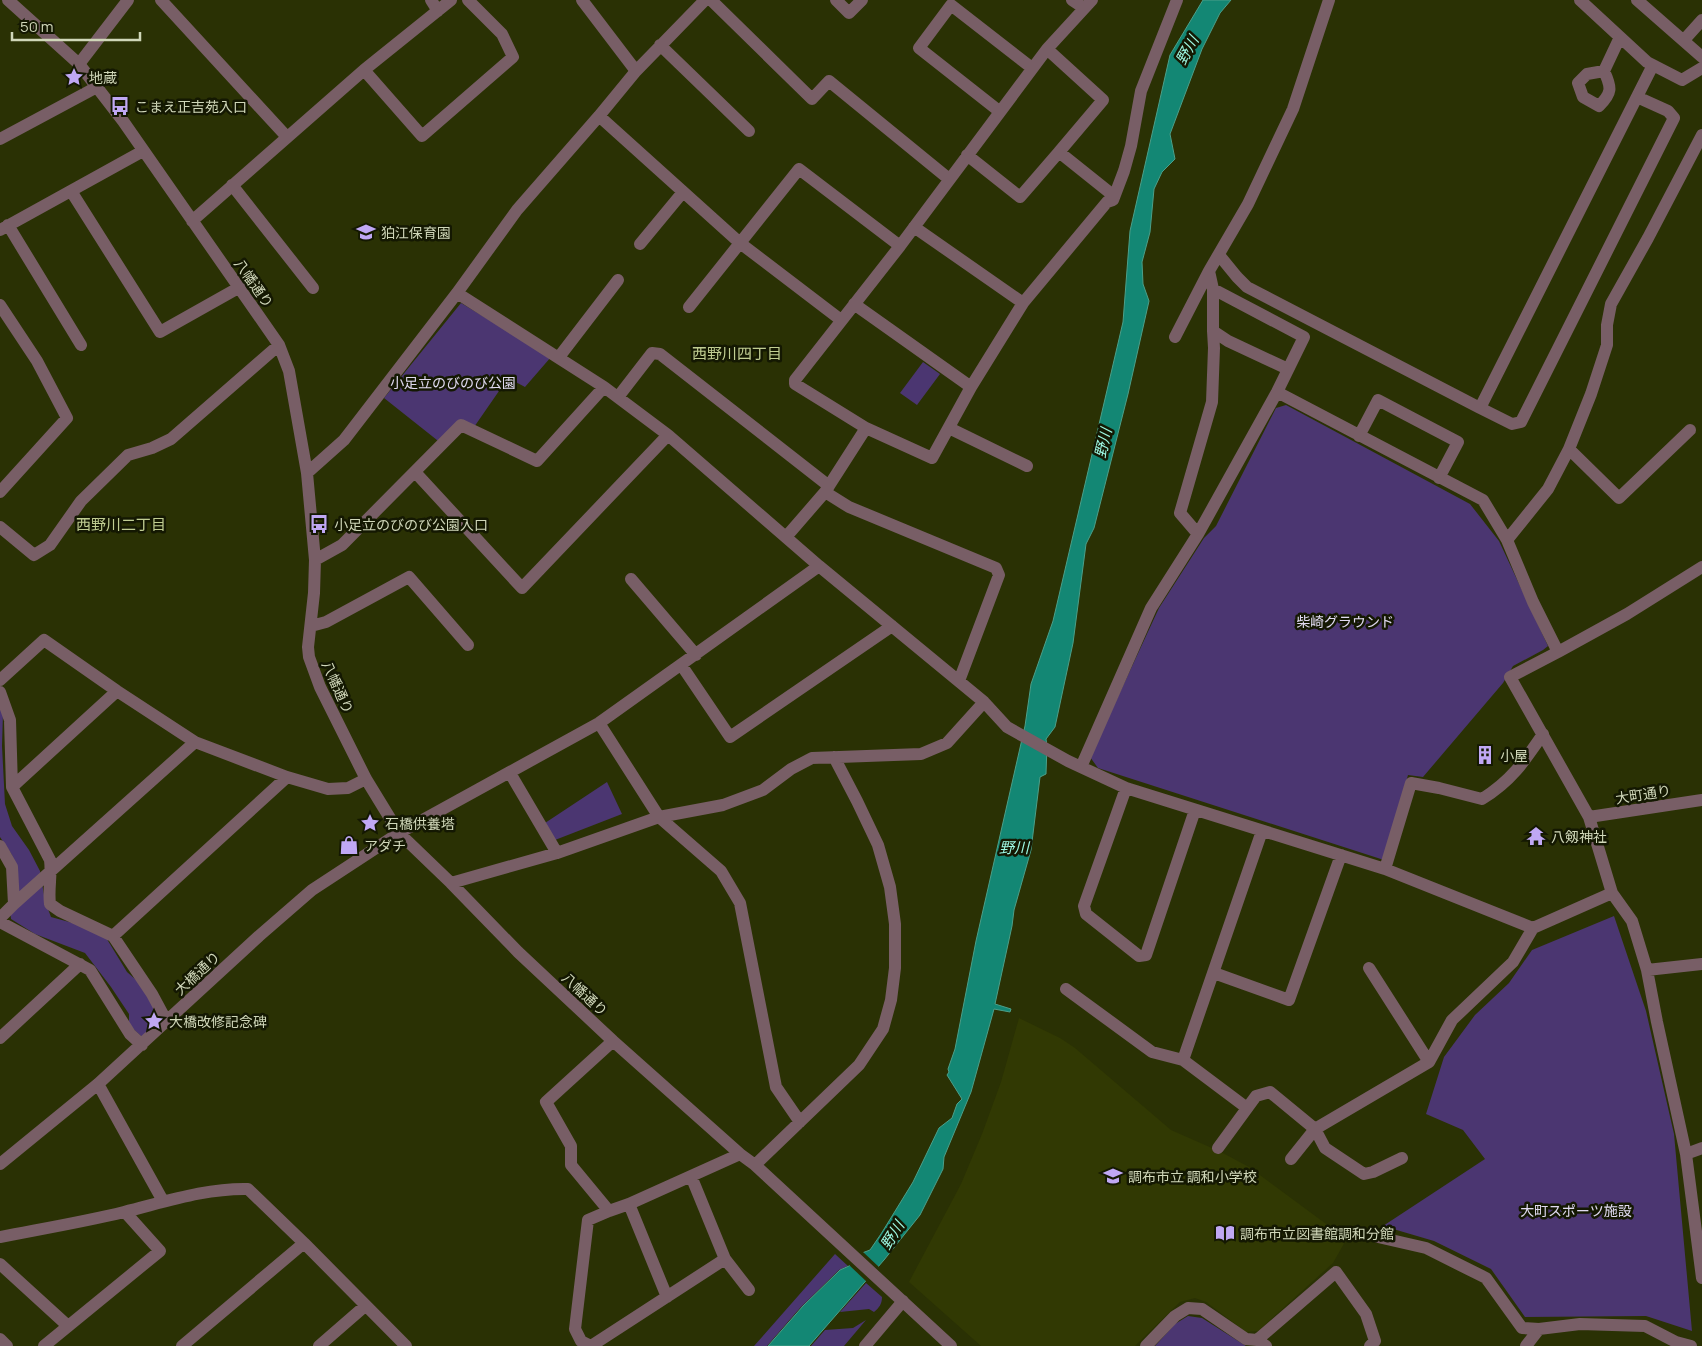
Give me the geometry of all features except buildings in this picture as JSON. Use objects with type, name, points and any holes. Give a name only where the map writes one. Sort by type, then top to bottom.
[{"type":"street","name":"八幡通り","points":[[8,0],[79,64],[124,121],[279,346],[289,371],[307,473],[315,560],[308,647],[312,668],[366,779],[399,833],[518,952],[740,1154],[755,1164],[951,1346]]},
{"type":"street","points":[[79,64],[128,0]]},
{"type":"street","points":[[161,0],[287,137]]},
{"type":"street","points":[[430,0],[438,11]]},
{"type":"street","points":[[192,221],[364,70],[452,0]]},
{"type":"street","points":[[364,70],[422,136],[513,57],[502,34],[468,0]]},
{"type":"street","points":[[582,0],[636,71]]},
{"type":"street","points":[[307,473],[344,440],[457,293],[517,210],[636,71],[705,0]]},
{"type":"street","points":[[711,0],[812,99],[830,81],[949,179]]},
{"type":"street","points":[[836,0],[849,13],[862,0]]},
{"type":"street","points":[[1072,0],[1088,4],[1046,49],[900,246],[794,380],[795,384],[866,428],[932,458],[971,387],[1023,303],[1106,202],[1114,200],[1131,146],[1141,91],[1177,0]]},
{"type":"street","points":[[1176,337],[1209,271],[1248,204],[1293,109],[1329,0]]},
{"type":"street","points":[[1580,0],[1647,62],[1682,80],[1702,68]]},
{"type":"street","points":[[1637,0],[1702,57]]},
{"type":"street","points":[[999,111],[919,48],[946,12],[952,5],[1032,68]]},
{"type":"street","points":[[1684,40],[1702,20]]},
{"type":"street","points":[[1604,71],[1620,38]]},
{"type":"street","points":[[660,45],[749,131]]},
{"type":"street","points":[[968,155],[1020,197],[1103,100],[1046,49]]},
{"type":"street","points":[[1480,408],[1653,65]]},
{"type":"street","points":[[0,139],[97,87]]},
{"type":"street","points":[[1219,255],[1247,287],[1512,424],[1520,422],[1674,118],[1668,111],[1637,97]]},
{"type":"street","points":[[599,116],[740,242],[841,320]]},
{"type":"street","points":[[1507,540],[1548,489],[1569,449],[1604,353],[1611,304],[1702,135]]},
{"type":"street","points":[[81,345],[4,228],[143,151]]},
{"type":"street","points":[[1059,152],[1114,196]]},
{"type":"street","points":[[689,307],[799,169],[900,246]]},
{"type":"street","points":[[232,185],[313,288]]},
{"type":"street","points":[[71,191],[160,332],[240,287]]},
{"type":"street","points":[[640,244],[683,192]]},
{"type":"street","points":[[914,227],[1023,303]]},
{"type":"street","points":[[1198,534],[1180,513],[1212,402],[1214,348],[1213,289],[1209,271]]},
{"type":"street","points":[[559,358],[618,280]]},
{"type":"street","points":[[1081,767],[1151,608],[1198,534],[1277,392],[1304,337],[1213,289]]},
{"type":"street","points":[[457,293],[604,387],[668,435],[819,566],[984,702],[1007,727],[1068,761],[1126,788],[1386,869],[1533,928]]},
{"type":"street","points":[[854,304],[971,387]]},
{"type":"street","points":[[0,305],[37,361],[67,418],[0,492]]},
{"type":"street","points":[[1213,331],[1228,341],[1288,369]]},
{"type":"street","points":[[0,527],[34,555],[50,544],[81,501],[128,455],[152,448],[171,439],[279,346]]},
{"type":"street","points":[[618,397],[652,353],[660,354],[849,507],[996,568],[999,575],[959,681]]},
{"type":"street","points":[[315,560],[342,545],[461,425],[537,461],[604,387]]},
{"type":"street","points":[[1277,392],[1483,500],[1507,540],[1533,602],[1558,652]]},
{"type":"street","points":[[1359,436],[1378,400],[1458,442],[1439,478]]},
{"type":"street","points":[[786,537],[827,489],[866,428]]},
{"type":"street","points":[[948,428],[1027,466]]},
{"type":"street","points":[[1569,449],[1619,498],[1690,430]]},
{"type":"street","points":[[415,472],[522,588],[668,435]]},
{"type":"street","name":"大橋通り","points":[[0,1164],[98,1084],[312,890],[399,833],[599,723],[682,666],[819,566]]},
{"type":"street","points":[[1702,567],[1627,614],[1510,677],[1589,817],[1612,893],[1632,921],[1648,970],[1656,1022],[1686,1154],[1702,1278]]},
{"type":"street","points":[[311,626],[326,622],[409,576],[468,645]]},
{"type":"street","points":[[631,579],[696,655]]},
{"type":"street","points":[[682,666],[730,738],[892,626]]},
{"type":"street","points":[[0,680],[44,640],[195,742],[287,777],[328,789],[348,788],[366,779]]},
{"type":"street","points":[[12,787],[117,691]]},
{"type":"street","points":[[0,692],[10,720],[12,787],[50,860],[52,871],[49,892],[50,904],[60,911],[113,936],[152,994],[166,1022]]},
{"type":"street","points":[[451,883],[556,853],[659,817],[723,805],[763,790],[791,769],[812,758],[921,754],[947,743],[984,702]]},
{"type":"street","points":[[599,723],[659,817],[721,872],[740,903],[776,1087],[800,1122]]},
{"type":"street","points":[[1386,869],[1411,783],[1482,799],[1500,788],[1522,766],[1543,734]]},
{"type":"street","points":[[0,918],[195,742]]},
{"type":"street","points":[[755,1164],[859,1065],[883,1029],[891,1000],[895,968],[895,924],[890,887],[878,846],[834,757]]},
{"type":"street","points":[[510,773],[556,853]]},
{"type":"street","points":[[113,936],[287,777]]},
{"type":"street","points":[[1126,788],[1084,906],[1086,914],[1138,956],[1146,955],[1195,810]]},
{"type":"street","name":"大町通り","points":[[1589,817],[1702,800]]},
{"type":"street","points":[[1183,1060],[1262,831]]},
{"type":"street","points":[[0,846],[12,867],[14,904]]},
{"type":"street","points":[[1214,973],[1289,1000],[1341,855]]},
{"type":"street","points":[[1292,1159],[1315,1129],[1429,1062],[1452,1020],[1513,962],[1533,928],[1612,893]]},
{"type":"street","points":[[0,922],[90,970],[130,1034],[142,1045]]},
{"type":"street","points":[[0,1038],[80,964]]},
{"type":"street","points":[[1648,970],[1702,964]]},
{"type":"street","points":[[1369,968],[1429,1062]]},
{"type":"street","points":[[1066,989],[1152,1052],[1183,1060],[1247,1108]]},
{"type":"street","points":[[609,1211],[570,1165],[571,1146],[546,1102],[614,1041]]},
{"type":"street","points":[[98,1084],[163,1201]]},
{"type":"street","points":[[1218,1148],[1256,1096],[1270,1092],[1315,1129],[1325,1148],[1364,1174],[1373,1172],[1402,1158]]},
{"type":"street","points":[[1686,1154],[1702,1148]]},
{"type":"street","points":[[724,1259],[591,1346],[578,1344],[575,1329],[588,1220],[629,1204],[740,1154]]},
{"type":"street","points":[[691,1176],[724,1259],[749,1290]]},
{"type":"street","points":[[0,1237],[125,1212],[163,1201],[232,1189],[248,1189],[406,1346]]},
{"type":"street","points":[[629,1204],[668,1297]]},
{"type":"street","points":[[44,1346],[160,1251],[125,1212]]},
{"type":"street","points":[[1378,1237],[1426,1248],[1486,1278],[1522,1328],[1539,1329],[1580,1324],[1645,1326],[1676,1342],[1692,1346]]},
{"type":"street","points":[[182,1346],[304,1243]]},
{"type":"street","points":[[0,1264],[68,1326]]},
{"type":"street","points":[[1146,1346],[1175,1316],[1188,1308],[1202,1309],[1246,1339],[1262,1343],[1336,1272],[1366,1314],[1376,1341],[1370,1346]]},
{"type":"street","points":[[865,1346],[903,1301]]},
{"type":"street","points":[[319,1346],[365,1306]]},
{"type":"street","points":[[1526,1346],[1539,1329]]},
{"type":"street","points":[[0,1340],[8,1346]]},
{"type":"shaded area","name":"調布市立 調和小学校","points":[[1019,1018],[1060,1038],[1075,1048],[1171,1130],[1221,1152],[1249,1167],[1341,1235],[1346,1240],[1333,1263],[1258,1331],[1246,1332],[1206,1302],[1195,1298],[1180,1302],[1135,1346],[981,1346],[909,1282],[961,1184],[982,1134],[1001,1082]]},
{"type":"green space","name":"小足立のびのび公園","points":[[461,303],[551,357],[525,387],[508,378],[472,430],[461,425],[442,444],[384,398]]},
{"type":"green space","points":[[923,362],[940,374],[917,405],[900,393]]},
{"type":"green space","name":"柴崎グラウンド","points":[[1286,405],[1470,504],[1499,541],[1548,646],[1513,666],[1503,683],[1423,777],[1408,775],[1384,860],[1098,768],[1090,757],[1159,608],[1204,538],[1216,526],[1276,408]]},
{"type":"green space","points":[[0,704],[3,713],[2,746],[5,804],[12,826],[29,850],[40,871],[45,901],[51,917],[102,931],[127,972],[142,985],[168,1014],[142,1037],[129,1025],[129,1014],[85,953],[35,934],[11,919],[9,901],[17,878],[12,855],[0,837]]},
{"type":"green space","points":[[607,782],[622,814],[555,840],[545,823]]},
{"type":"green space","name":"大町スポーツ施設","points":[[1614,916],[1646,1011],[1674,1134],[1692,1331],[1646,1316],[1525,1317],[1491,1269],[1434,1241],[1383,1226],[1485,1159],[1463,1130],[1426,1114],[1444,1057],[1475,1015],[1509,983],[1532,950]]},
{"type":"green space","points":[[835,1254],[848,1266],[839,1270],[800,1308],[767,1346],[754,1346]]},
{"type":"green space","points":[[866,1283],[882,1297],[881,1304],[877,1309],[874,1312],[869,1309],[840,1312]]},
{"type":"green space","points":[[1188,1316],[1202,1318],[1246,1346],[1155,1346],[1175,1324]]},
{"type":"green space","points":[[866,1320],[844,1346],[811,1346],[825,1330],[853,1328]]},
{"type":"water","name":"野川","points":[[1203,0],[1231,0],[1220,13],[1202,49],[1170,134],[1175,159],[1162,172],[1154,189],[1150,232],[1142,262],[1143,284],[1149,301],[1094,528],[1086,544],[1073,643],[1055,727],[1046,739],[1046,774],[1040,777],[1031,850],[1014,910],[995,1004],[1011,1009],[1010,1012],[994,1009],[971,1092],[944,1157],[943,1169],[920,1215],[884,1260],[809,1346],[768,1346],[803,1306],[840,1270],[849,1266],[862,1253],[870,1250],[913,1182],[939,1128],[952,1118],[957,1104],[962,1099],[947,1075],[948,1069],[955,1049],[976,941],[1025,726],[1031,684],[1053,621],[1123,322],[1130,231],[1170,55]]},
{"type":"pier","points":[[862,1251],[880,1268],[868,1283],[848,1264]]},
{"type":"place","name":"地蔵","points":[[74,77]]},
{"type":"place","name":"こまえ正吉苑入口","points":[[120,106]]},
{"type":"place","name":"狛江保育園","points":[[366,232]]},
{"type":"place","name":"小足立のびのび公園入口","points":[[319,524]]},
{"type":"place","name":"小屋","points":[[1485,755]]},
{"type":"place","name":"石橋供養塔","points":[[370,823]]},
{"type":"place","name":"八剱神社","points":[[1536,836]]},
{"type":"place","name":"アダチ","points":[[349,845]]},
{"type":"place","name":"大橋改修記念碑","points":[[154,1021]]},
{"type":"place","name":"調布市立 調和小学校","points":[[1113,1176]]},
{"type":"place","name":"調布市立図書館調和分館","points":[[1225,1233]]},
{"type":"district","name":"西野川四丁目","points":[[737,353]]},
{"type":"district","name":"西野川二丁目","points":[[121,524]]}]
